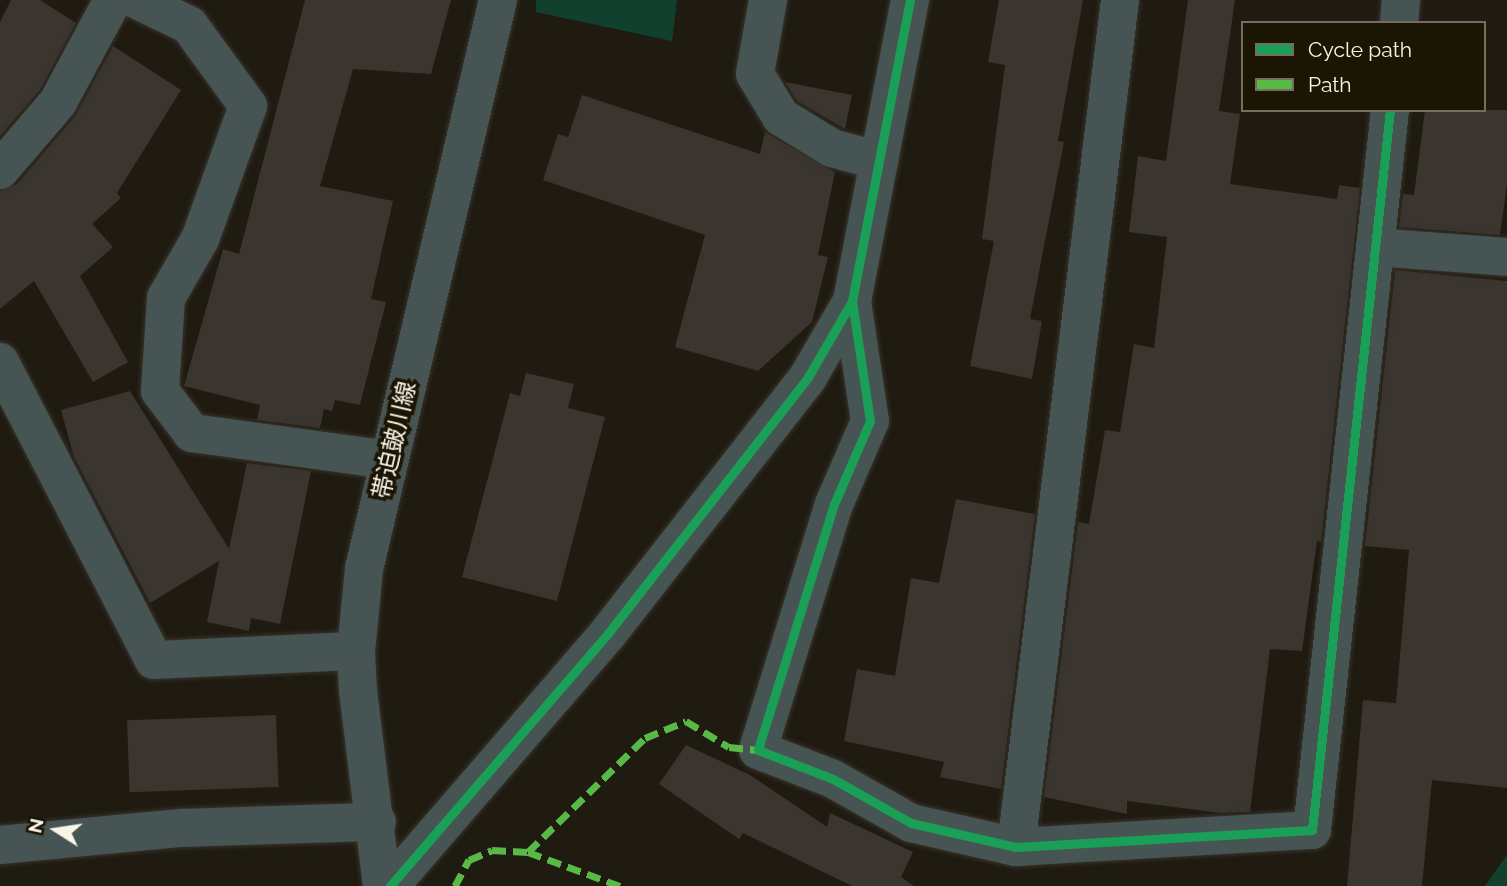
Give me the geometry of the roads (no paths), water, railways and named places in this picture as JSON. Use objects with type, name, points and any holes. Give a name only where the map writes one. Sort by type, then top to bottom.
[{"type":"street","points":[[0,170],[58,102],[113,0]]},
{"type":"street","points":[[137,0],[189,25],[248,106],[200,239],[166,298],[160,391],[192,433],[388,460]]},
{"type":"street","name":"帯迫皷川線","points":[[382,886],[356,651],[364,569],[498,0]]},
{"type":"street","points":[[768,0],[755,75],[781,117],[832,148],[878,161]]},
{"type":"street","points":[[910,0],[852,301],[870,421],[834,504],[758,750],[833,779],[911,823],[1016,847],[1312,830],[1390,112]]},
{"type":"street","points":[[1016,847],[1121,0]]},
{"type":"street","points":[[1399,21],[1401,0]]},
{"type":"street","points":[[1375,247],[1507,257]]},
{"type":"street","points":[[390,886],[609,632],[808,377],[852,301]]},
{"type":"street","points":[[0,362],[154,660],[356,651]]},
{"type":"street","points":[[0,845],[181,828],[377,822]]}]
